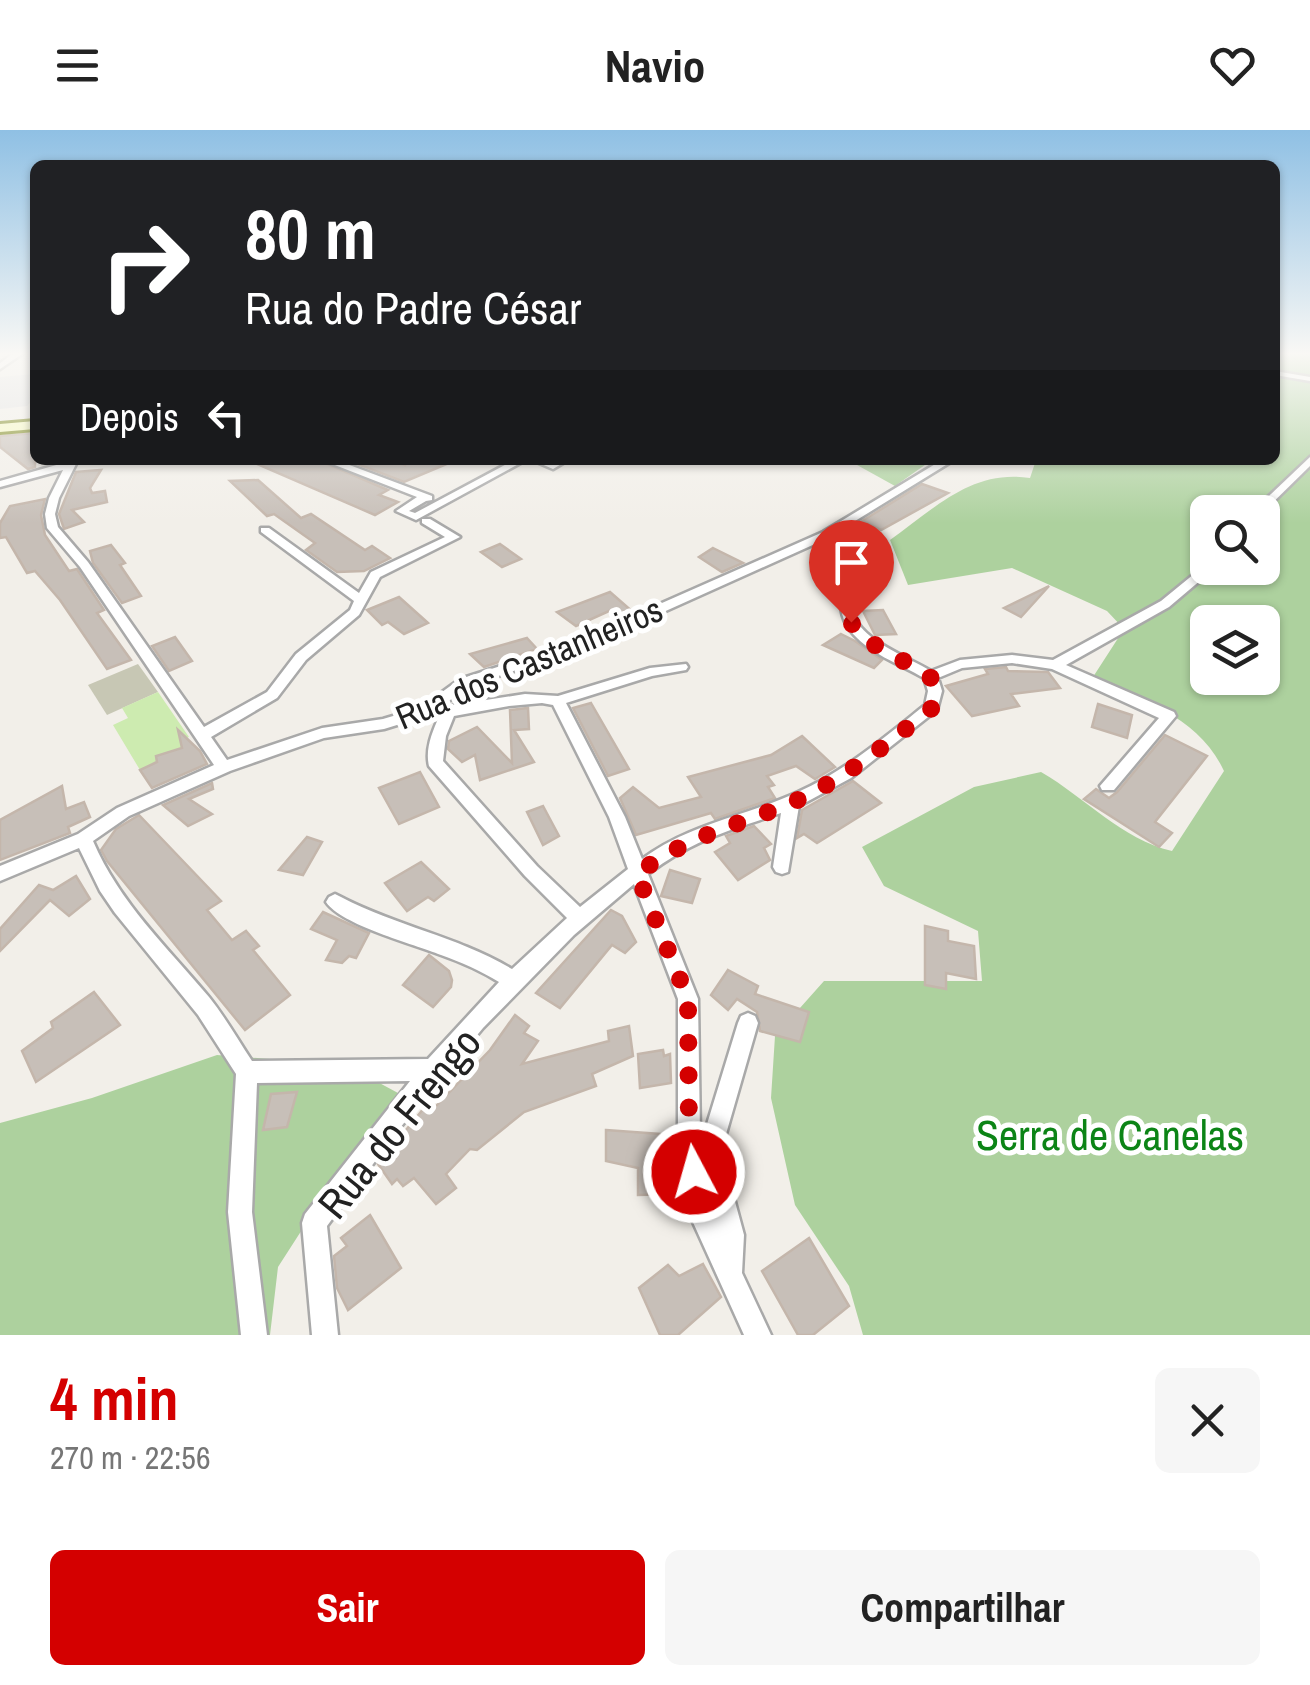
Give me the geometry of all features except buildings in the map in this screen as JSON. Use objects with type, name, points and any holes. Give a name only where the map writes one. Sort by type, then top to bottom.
[{"type":"main road","points":[[0,428],[30,425]]},
{"type":"street","points":[[1274,495],[1310,460]]},
{"type":"street","points":[[0,484],[63,465]]},
{"type":"street","points":[[71,465],[54,498],[50,514],[53,528],[84,564],[224,767]]},
{"type":"street","points":[[340,465],[441,503]]},
{"type":"street","points":[[421,519],[441,503],[512,465]]},
{"type":"street","name":"Rua dos Castanheiros","points":[[0,874],[84,840],[123,812],[224,767],[322,733],[384,724],[426,711],[464,682],[612,632],[827,534],[941,465]]},
{"type":"street","points":[[203,736],[272,696],[302,656],[356,612],[374,575],[454,537],[401,511],[426,498]]},
{"type":"street","points":[[266,530],[362,601]]},
{"type":"street","points":[[827,534],[836,538],[842,550],[851,622],[859,636],[930,676],[960,664],[1012,659],[1055,665],[1169,716],[1108,786]]},
{"type":"street","points":[[1055,665],[1165,604],[1190,584]]},
{"type":"street","points":[[426,711],[448,712],[538,696],[558,701],[650,672],[681,667]]},
{"type":"street","name":"Rua do Frengo","points":[[325,1335],[314,1223],[394,1115],[435,1070],[580,919],[670,848],[791,802],[847,772],[932,708],[935,691],[930,676]]},
{"type":"street","points":[[558,701],[617,816],[688,999],[689,1135],[699,1209],[758,1335]]},
{"type":"street","points":[[448,712],[438,736],[435,762],[468,804],[580,919]]},
{"type":"street","points":[[782,867],[791,802]]},
{"type":"street","points":[[84,840],[94,867],[135,927],[206,1009],[247,1072],[240,1212],[254,1335]]},
{"type":"street","points":[[335,902],[356,915],[480,958],[516,982]]},
{"type":"street","points":[[729,1276],[732,1235],[716,1176],[714,1134],[748,1023]]},
{"type":"street","points":[[247,1072],[435,1070]]},
{"type":"shaded area","points":[[138,664],[158,692],[107,715],[88,685]]},
{"type":"green space","name":"Serra de Canelas","points":[[1280,410],[1310,410],[1310,1335],[863,1335],[849,1286],[795,1205],[771,1098],[775,1036],[824,981],[982,981],[978,931],[884,886],[862,847],[974,787],[1041,772],[1120,828],[1172,851],[1224,771],[1213,752],[1185,724],[1093,677],[1124,629],[1107,611],[1012,568],[908,585],[890,540],[972,485],[1009,477],[1030,478],[1034,465],[1280,465]]},
{"type":"green space","points":[[857,465],[925,465],[895,486]]},
{"type":"green space","points":[[158,692],[189,737],[180,741],[182,748],[156,756],[156,763],[140,770],[113,725],[128,718],[122,708]]},
{"type":"green space","points":[[217,1055],[346,1065],[398,1093],[354,1149],[278,1267],[270,1335],[0,1335],[0,1123],[92,1098]]},
{"type":"route","points":[[694,1172],[689,1135],[688,999],[637,874],[670,848],[791,802],[847,772],[932,708],[935,691],[930,676],[859,636],[851,622]]}]
